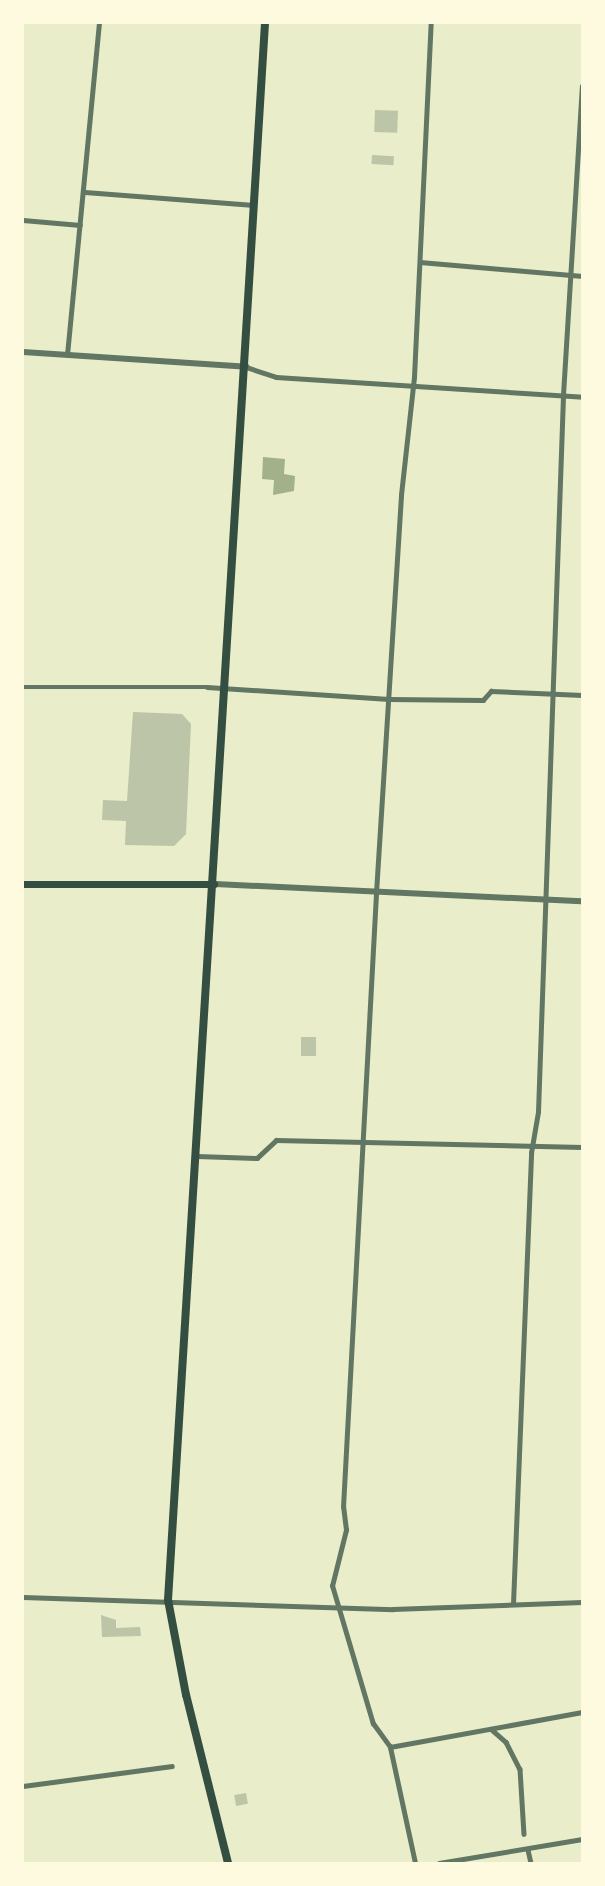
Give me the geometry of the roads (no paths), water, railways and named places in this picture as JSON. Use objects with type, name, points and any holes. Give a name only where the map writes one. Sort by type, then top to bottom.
[{"type":"main road","points":[[228,1863],[186,1695],[168,1601],[227,689],[265,23]]},
{"type":"main road","points":[[23,884],[215,884]]},
{"type":"street","points":[[67,355],[85,192],[99,23]]},
{"type":"street","points":[[415,1863],[390,1747],[377,1734],[332,1586],[346,1530],[343,1498],[376,893],[401,495],[413,387],[431,23]]},
{"type":"street","points":[[513,1604],[532,1145],[538,1112],[564,395],[582,87]]},
{"type":"street","points":[[85,192],[255,205]]},
{"type":"street","points":[[23,220],[80,225]]},
{"type":"street","points":[[420,261],[582,276]]},
{"type":"street","points":[[23,352],[246,367],[269,376],[582,397]]},
{"type":"street","points":[[23,687],[227,689],[389,699],[483,700],[491,691],[582,695]]},
{"type":"street","points":[[215,884],[582,901]]},
{"type":"street","points":[[197,1156],[257,1158],[276,1140],[582,1147]]},
{"type":"street","points":[[23,1597],[340,1607],[582,1602]]},
{"type":"street","points":[[390,1747],[582,1712]]},
{"type":"street","points":[[491,1729],[506,1742],[520,1769],[524,1834]]},
{"type":"street","points":[[23,1786],[172,1766]]},
{"type":"street","points":[[439,1863],[582,1839]]},
{"type":"street","points":[[528,1850],[531,1863]]}]
